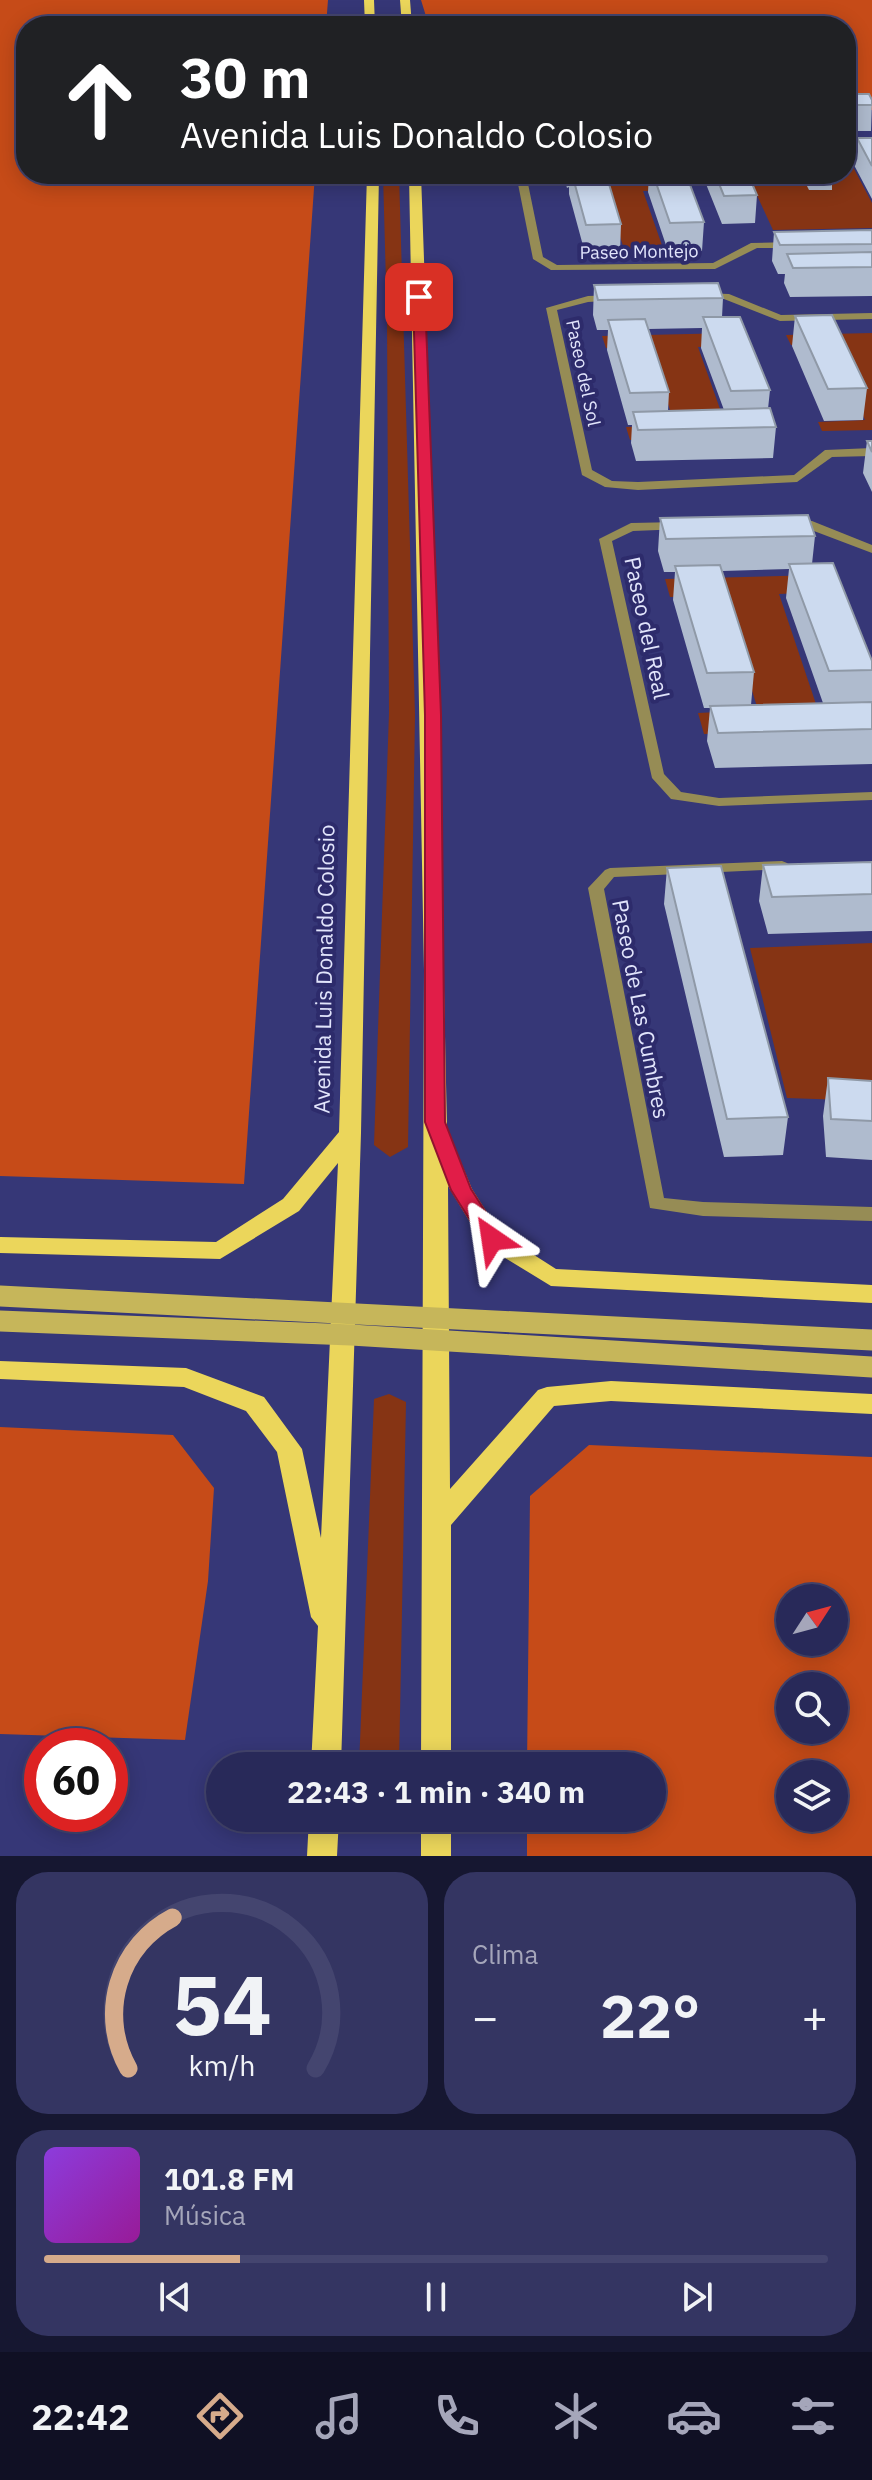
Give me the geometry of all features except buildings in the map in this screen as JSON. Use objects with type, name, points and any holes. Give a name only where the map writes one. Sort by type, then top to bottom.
[{"type":"main road","name":"Avenida Luis Donaldo Colosio","points":[[327,1752],[350,1133],[373,184]]},
{"type":"main road","points":[[415,184],[433,715],[438,1521],[436,1752]]},
{"type":"main road","points":[[435,1122],[461,1190],[492,1239],[551,1277],[872,1294]]},
{"type":"main road","points":[[0,1245],[220,1251],[291,1205],[350,1133]]},
{"type":"main road","points":[[0,1296],[872,1340]]},
{"type":"main road","points":[[0,1321],[351,1335],[872,1367]]},
{"type":"main road","points":[[0,1370],[186,1378],[255,1404],[289,1449],[332,1648]]},
{"type":"main road","points":[[438,1521],[547,1397],[611,1391],[872,1404]]},
{"type":"main road","points":[[322,1856],[323,1832]]},
{"type":"main road","points":[[436,1832],[436,1856]]},
{"type":"street","name":"Paseo Montejo","points":[[523,184],[538,259],[555,268],[715,266],[755,245],[813,244]]},
{"type":"street","points":[[695,297],[725,296],[780,318],[872,316]]},
{"type":"street","name":"Paseo del Sol","points":[[634,298],[588,299],[551,308],[586,472],[609,484],[638,486],[797,478],[829,453],[872,452]]},
{"type":"street","points":[[778,524],[808,524],[872,549]]},
{"type":"street","name":"Paseo del Real","points":[[690,526],[631,527],[605,539],[657,775],[676,796],[719,802],[872,796]]},
{"type":"street","name":"Paseo de Las Cumbres","points":[[793,866],[610,873],[596,888],[656,1203],[703,1209],[872,1214]]},
{"type":"shaded area","points":[[0,0],[328,0],[327,16],[16,16],[16,184],[314,184],[244,1184],[0,1176]]},
{"type":"shaded area","points":[[421,0],[872,0],[872,110],[856,110],[856,16],[426,16]]},
{"type":"shaded area","points":[[872,159],[872,164],[856,165],[856,160]]},
{"type":"shaded area","points":[[856,173],[872,203],[872,228],[773,230],[752,184],[856,184]]},
{"type":"shaded area","points":[[383,184],[399,184],[415,715],[408,1147],[390,1157],[374,1145],[389,713]]},
{"type":"shaded area","points":[[603,184],[680,184],[682,190],[643,191],[664,251],[625,252]]},
{"type":"shaded area","points":[[733,333],[737,345],[698,347],[725,423],[772,436],[630,440],[626,427],[675,425],[649,347],[606,348],[602,336]]},
{"type":"shaded area","points":[[872,333],[872,430],[822,431],[818,422],[865,420],[830,345],[791,345],[786,335]]},
{"type":"shaded area","points":[[819,575],[826,592],[779,594],[818,710],[872,728],[704,734],[698,713],[758,710],[723,596],[670,597],[665,579]]},
{"type":"shaded area","points":[[872,943],[872,1101],[787,1098],[750,948]]},
{"type":"shaded area","points":[[389,1394],[406,1402],[399,1752],[360,1752],[374,1399]]},
{"type":"shaded area","points":[[0,1427],[173,1435],[214,1488],[208,1581],[185,1740],[128,1738],[128,1728],[24,1728],[24,1735],[0,1734]]},
{"type":"shaded area","points":[[589,1445],[872,1457],[872,1856],[527,1856],[527,1832],[666,1832],[666,1752],[527,1752],[530,1496]]},
{"type":"route","points":[[419,297],[433,715],[435,1122],[461,1190],[492,1239]]}]
